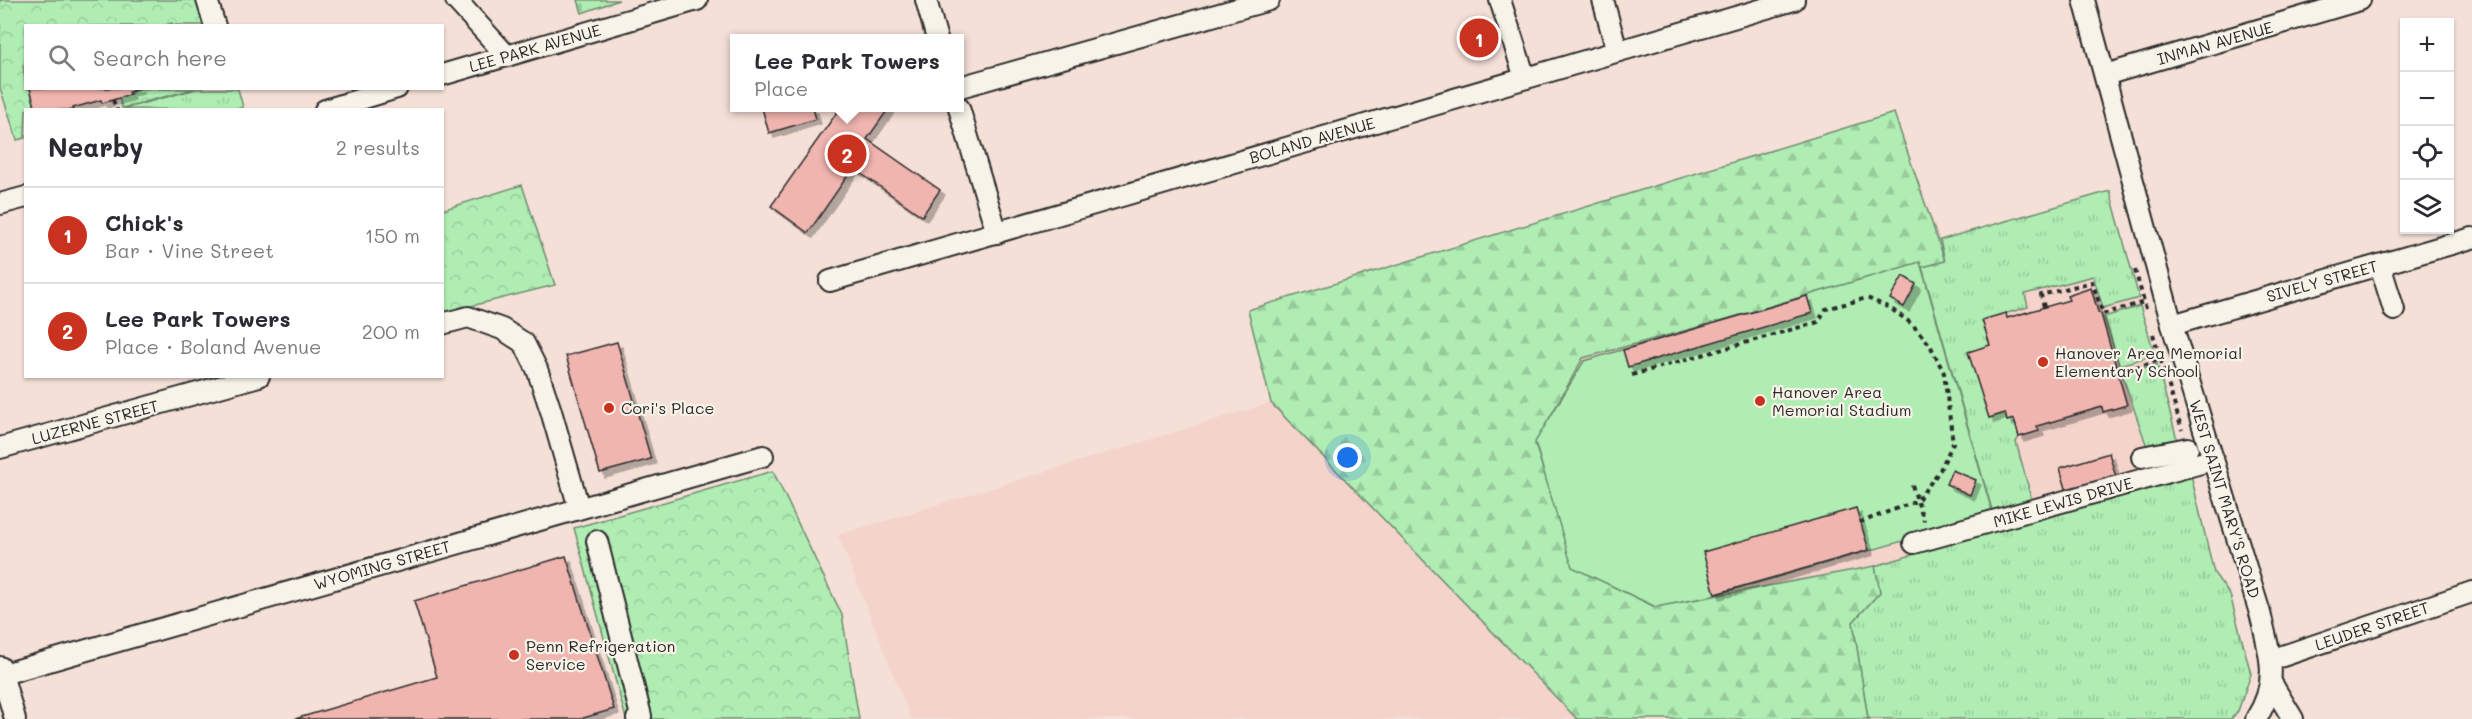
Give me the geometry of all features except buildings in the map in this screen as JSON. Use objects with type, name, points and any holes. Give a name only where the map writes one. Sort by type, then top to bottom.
[{"type":"street","points":[[207,0],[214,24]]},
{"type":"street","points":[[456,0],[507,56]]},
{"type":"street","name":"LEE PARK AVENUE","points":[[444,74],[697,0]]},
{"type":"street","points":[[926,0],[936,34]]},
{"type":"street","points":[[964,86],[1269,0]]},
{"type":"street","points":[[1500,0],[1525,78]]},
{"type":"street","points":[[1603,0],[1617,51]]},
{"type":"street","name":"BOLAND AVENUE","points":[[830,281],[1794,0]]},
{"type":"street","name":"WEST SAINT MARY'S ROAD","points":[[2084,0],[2172,325],[2260,614],[2271,660],[2272,684],[2256,719]]},
{"type":"street","name":"INMAN AVENUE","points":[[2104,75],[2308,8],[2360,0]]},
{"type":"street","points":[[332,108],[390,90]]},
{"type":"street","points":[[960,112],[997,233]]},
{"type":"street","points":[[0,204],[24,198]]},
{"type":"street","name":"SIVELY STREET","points":[[2172,325],[2472,238]]},
{"type":"street","points":[[2380,265],[2394,310]]},
{"type":"street","points":[[444,323],[468,317],[502,329],[524,343],[537,369],[579,508]]},
{"type":"street","name":"LUZERNE STREET","points":[[0,448],[252,378]]},
{"type":"street","points":[[2142,457],[2188,448]]},
{"type":"street","name":"WYOMING STREET","points":[[1,672],[764,456]]},
{"type":"street","name":"MIKE LEWIS DRIVE","points":[[1922,541],[2049,501],[2212,460]]},
{"type":"street","points":[[597,541],[641,716],[637,719]]},
{"type":"street","name":"LEUDER STREET","points":[[2271,660],[2472,592]]},
{"type":"street","points":[[1,672],[15,719]]},
{"type":"street","points":[[2272,684],[2294,719]]},
{"type":"path","points":[[114,100],[116,108]]},
{"type":"path","points":[[2044,307],[2041,295],[2092,282],[2102,314],[2144,302]]},
{"type":"path","points":[[1632,375],[1818,322],[1826,309],[1867,298],[1890,308],[1912,324],[1930,345],[1944,373],[1953,443],[1940,470],[1917,501],[1861,522]]},
{"type":"path","points":[[2118,372],[2160,360]]},
{"type":"path","points":[[1912,485],[1917,501],[1922,541]]},
{"type":"shaded area","points":[[1894,113],[1940,240],[2110,191],[2178,443],[2191,475],[2214,573],[2230,595],[2251,674],[2238,711],[2231,719],[911,719],[838,535],[1270,403],[1248,310]]},
{"type":"green space","points":[[0,0],[197,0],[205,24],[24,24],[24,90],[30,90],[36,108],[24,108],[24,138],[17,140],[0,88]]},
{"type":"green space","points":[[578,0],[619,0],[582,13]]},
{"type":"green space","points":[[138,90],[190,90],[122,108],[119,98]]},
{"type":"green space","points":[[192,90],[238,90],[243,107],[240,108],[127,108]]},
{"type":"green space","points":[[1894,113],[1945,261],[1583,358],[1535,444],[1575,568],[1655,607],[1875,566],[1880,592],[1853,622],[1868,719],[1577,719],[1271,403],[1248,310]]},
{"type":"green space","points":[[522,185],[555,285],[444,313],[444,209]]},
{"type":"green space","points":[[2110,191],[2139,298],[2103,308],[2093,276],[2025,294],[2028,307],[1983,320],[1990,345],[1989,418],[2005,413],[2014,419],[2019,437],[2016,442],[2032,500],[1992,510],[1922,267],[1945,261],[1940,240]]},
{"type":"green space","name":"Hanover Area Memorial Stadium","points":[[1920,262],[1993,515],[1712,596],[1656,607],[1572,567],[1535,442],[1584,361]]},
{"type":"green space","points":[[2140,306],[2155,355],[2119,365],[2104,317]]},
{"type":"green space","points":[[2157,364],[2178,443],[2147,447],[2122,374]]},
{"type":"green space","points":[[773,471],[842,615],[859,719],[626,719],[574,528]]},
{"type":"green space","points":[[2191,475],[2214,573],[2230,595],[2251,674],[2238,711],[2231,719],[1868,719],[1853,622],[1880,592],[1875,566],[2153,483]]},
{"type":"place","name":"Chick's","points":[[1479,38]]},
{"type":"place","name":"Lee Park Towers","points":[[847,154]]},
{"type":"place","name":"Hanover Area Memorial Elementary School","points":[[2043,362]]},
{"type":"place","name":"Hanover Area Memorial Stadium","points":[[1760,401]]},
{"type":"place","name":"Cori's Place","points":[[609,408]]},
{"type":"place","name":"Penn Refrigeration Service","points":[[514,655]]}]
